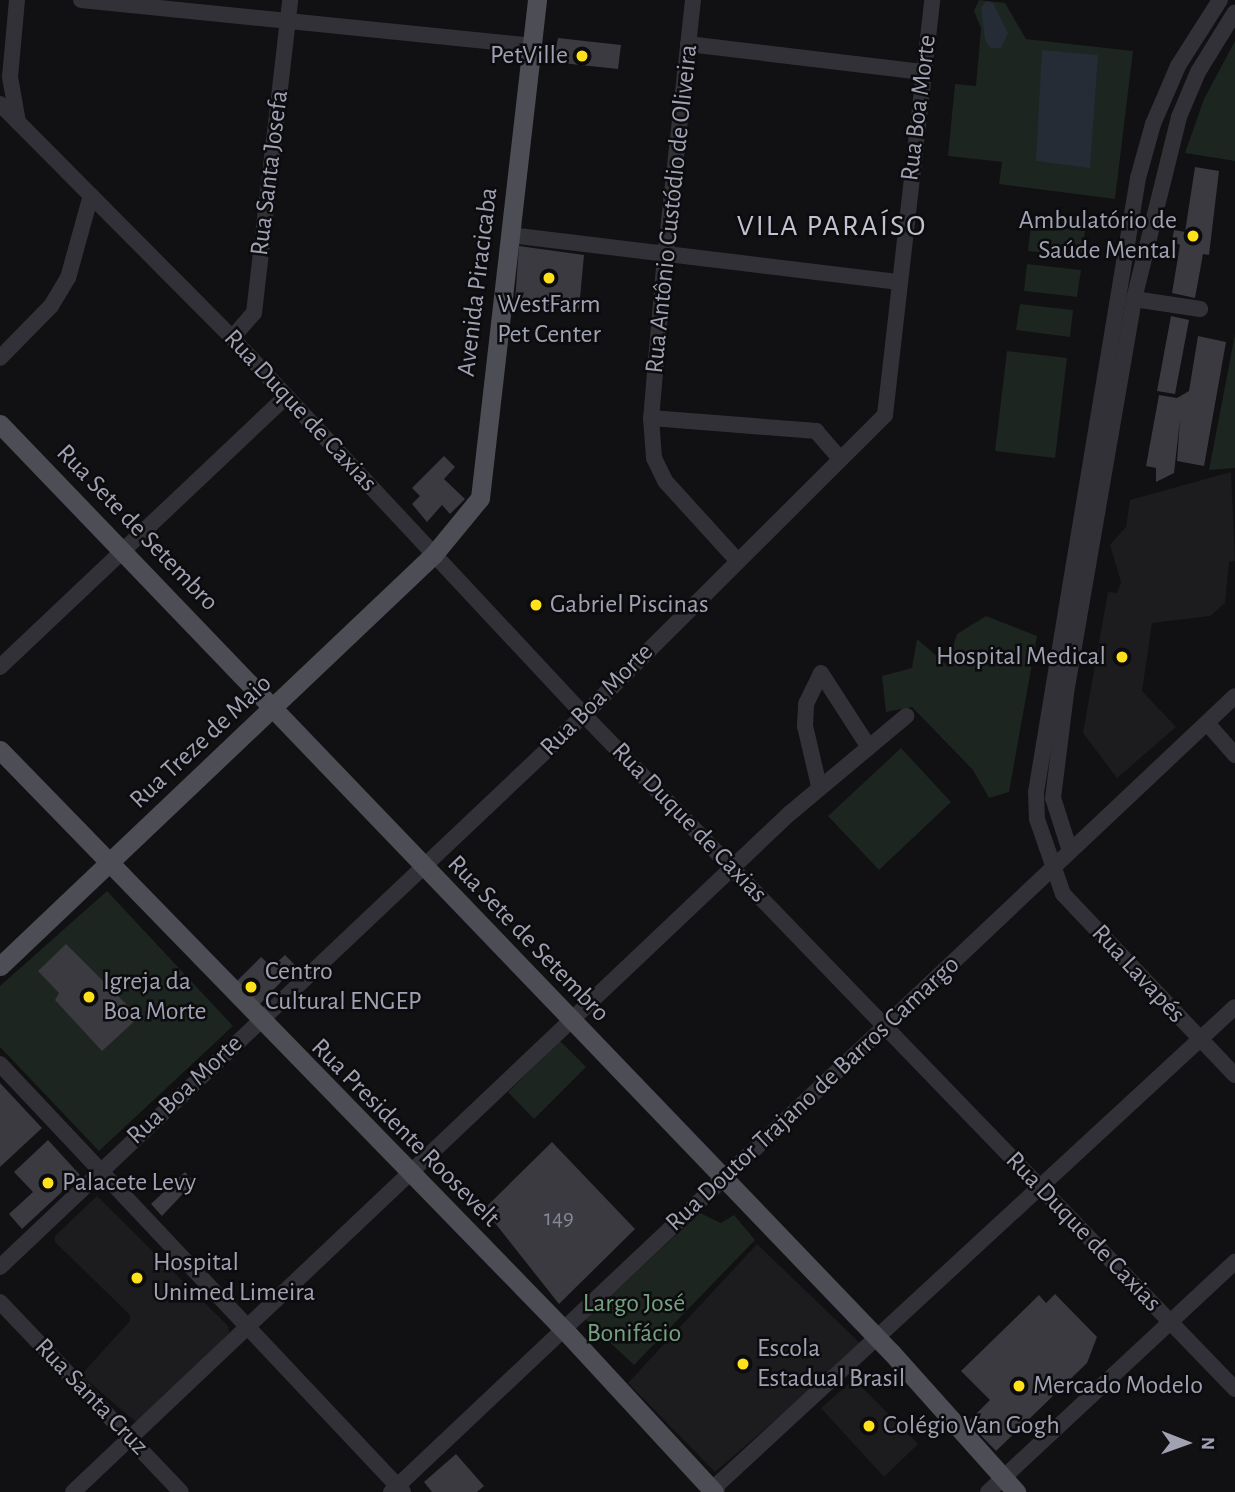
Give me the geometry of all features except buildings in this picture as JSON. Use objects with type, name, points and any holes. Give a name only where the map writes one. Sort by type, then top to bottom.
[{"type":"main road","name":"Avenida Piracicaba","points":[[435,554],[480,498],[537,0]]},
{"type":"main road","name":"Rua Sete de Setembro","points":[[0,424],[276,708],[722,1180],[878,1340],[1010,1485]]},
{"type":"main road","name":"Rua Treze de Maio","points":[[0,966],[276,708],[435,554]]},
{"type":"main road","name":"Rua Presidente Roosevelt","points":[[0,750],[258,1021],[560,1328],[715,1492]]},
{"type":"street","points":[[17,0],[5,79],[18,122]]},
{"type":"street","points":[[81,0],[149,4],[532,46]]},
{"type":"street","name":"Rua Santa Josefa","points":[[232,338],[254,313],[290,0]]},
{"type":"street","name":"Rua Antônio Custódio de Oliveira","points":[[693,0],[665,256],[651,418],[654,458],[664,481],[737,559]]},
{"type":"street","name":"Rua Boa Morte","points":[[0,1267],[584,715],[737,559],[885,415],[922,72],[933,0]]},
{"type":"street","name":"Rua Lavapés","points":[[1220,0],[1178,66],[1153,124],[1133,204],[1035,792],[1037,819],[1055,864],[1063,894],[1235,1075]]},
{"type":"street","points":[[1069,848],[1054,798],[1066,693],[1134,299],[1176,127],[1198,72],[1235,12]]},
{"type":"street","points":[[688,44],[922,72]]},
{"type":"street","name":"Rua Duque de Caxias","points":[[0,104],[232,338],[284,398],[435,554],[584,715],[1235,1389]]},
{"type":"street","points":[[0,358],[51,306],[68,278],[91,195]]},
{"type":"street","points":[[510,235],[665,256],[900,282]]},
{"type":"street","points":[[1134,299],[1200,309]]},
{"type":"street","points":[[0,667],[284,398]]},
{"type":"street","points":[[651,418],[816,431],[840,459]]},
{"type":"street","points":[[819,786],[805,726],[806,704],[821,673],[868,746]]},
{"type":"street","name":"Rua Doutor Trajano de Barros Camargo","points":[[397,1490],[560,1328],[886,1029],[1069,848],[1235,696]]},
{"type":"street","points":[[73,1492],[819,786],[906,716]]},
{"type":"street","points":[[1208,723],[1235,755]]},
{"type":"street","points":[[715,1492],[718,1484],[878,1340],[1235,1007]]},
{"type":"street","points":[[0,1064],[397,1490]]},
{"type":"street","points":[[988,1492],[1010,1485],[1170,1322],[1235,1262]]},
{"type":"street","name":"Rua Santa Cruz","points":[[0,1302],[181,1492]]},
{"type":"shaded area","points":[[986,1],[993,3],[1008,33],[1001,48],[990,48],[985,40],[981,8]]},
{"type":"shaded area","points":[[1042,50],[1098,55],[1090,168],[1036,161]]},
{"type":"shaded area","name":"Hospital Medical","points":[[1231,472],[1235,561],[1229,562],[1225,603],[1210,616],[1152,623],[1142,691],[1176,727],[1117,778],[1083,733],[1108,592],[1117,593],[1121,582],[1110,545],[1126,527],[1130,500]]},
{"type":"shaded area","name":"Hospital Unimed Limeira","points":[[97,1196],[228,1326],[229,1333],[137,1423],[81,1375],[130,1321],[130,1315],[55,1242],[55,1236]]},
{"type":"shaded area","name":"Escola Estadual Brasil","points":[[757,1244],[862,1345],[715,1472],[628,1383]]},
{"type":"shaded area","name":"Colégio Van Gogh","points":[[854,1379],[918,1444],[884,1477],[821,1408]]},
{"type":"green space","points":[[979,0],[1005,3],[1026,39],[1133,51],[1115,199],[999,184],[1002,162],[948,156],[955,84],[976,86],[981,28],[974,11]]},
{"type":"green space","points":[[1235,41],[1235,161],[1185,153],[1204,99]]},
{"type":"green space","points":[[1031,224],[1085,231],[1081,257],[1028,251]]},
{"type":"green space","points":[[1027,264],[1081,270],[1077,297],[1024,291]]},
{"type":"green space","points":[[1020,304],[1073,310],[1070,337],[1016,330]]},
{"type":"green space","points":[[1235,334],[1235,468],[1209,470]]},
{"type":"green space","points":[[1007,351],[1067,358],[1055,458],[995,451]]},
{"type":"green space","points":[[986,616],[1037,636],[1009,792],[989,798],[973,770],[912,707],[886,712],[882,676],[912,668],[917,639],[947,665],[957,634]]},
{"type":"green space","points":[[901,748],[951,802],[879,870],[828,816]]},
{"type":"green space","points":[[107,891],[233,1026],[99,1151],[0,1047],[0,986]]},
{"type":"green space","points":[[560,1041],[586,1067],[534,1119],[508,1092]]},
{"type":"green space","name":"Largo José Bonifácio","points":[[700,1213],[721,1223],[734,1215],[755,1240],[634,1365],[585,1319]]},
{"type":"place","name":"PetVille","points":[[582,56]]},
{"type":"place","name":"Ambulatório de Saúde Mental","points":[[1193,236]]},
{"type":"place","name":"WestFarm Pet Center","points":[[549,278]]},
{"type":"place","name":"Gabriel Piscinas","points":[[536,605]]},
{"type":"place","name":"Hospital Medical","points":[[1122,657]]},
{"type":"place","name":"Centro Cultural ENGEP","points":[[251,987]]},
{"type":"place","name":"Igreja da Boa Morte","points":[[89,997]]},
{"type":"place","name":"Palacete Levy","points":[[48,1183]]},
{"type":"place","name":"Hospital Unimed Limeira","points":[[137,1278]]},
{"type":"place","name":"Escola Estadual Brasil","points":[[743,1364]]},
{"type":"place","name":"Mercado Modelo","points":[[1019,1386]]},
{"type":"place","name":"Colégio Van Gogh","points":[[869,1426]]},
{"type":"district","name":"VILA PARAÍSO","points":[[832,226]]}]
